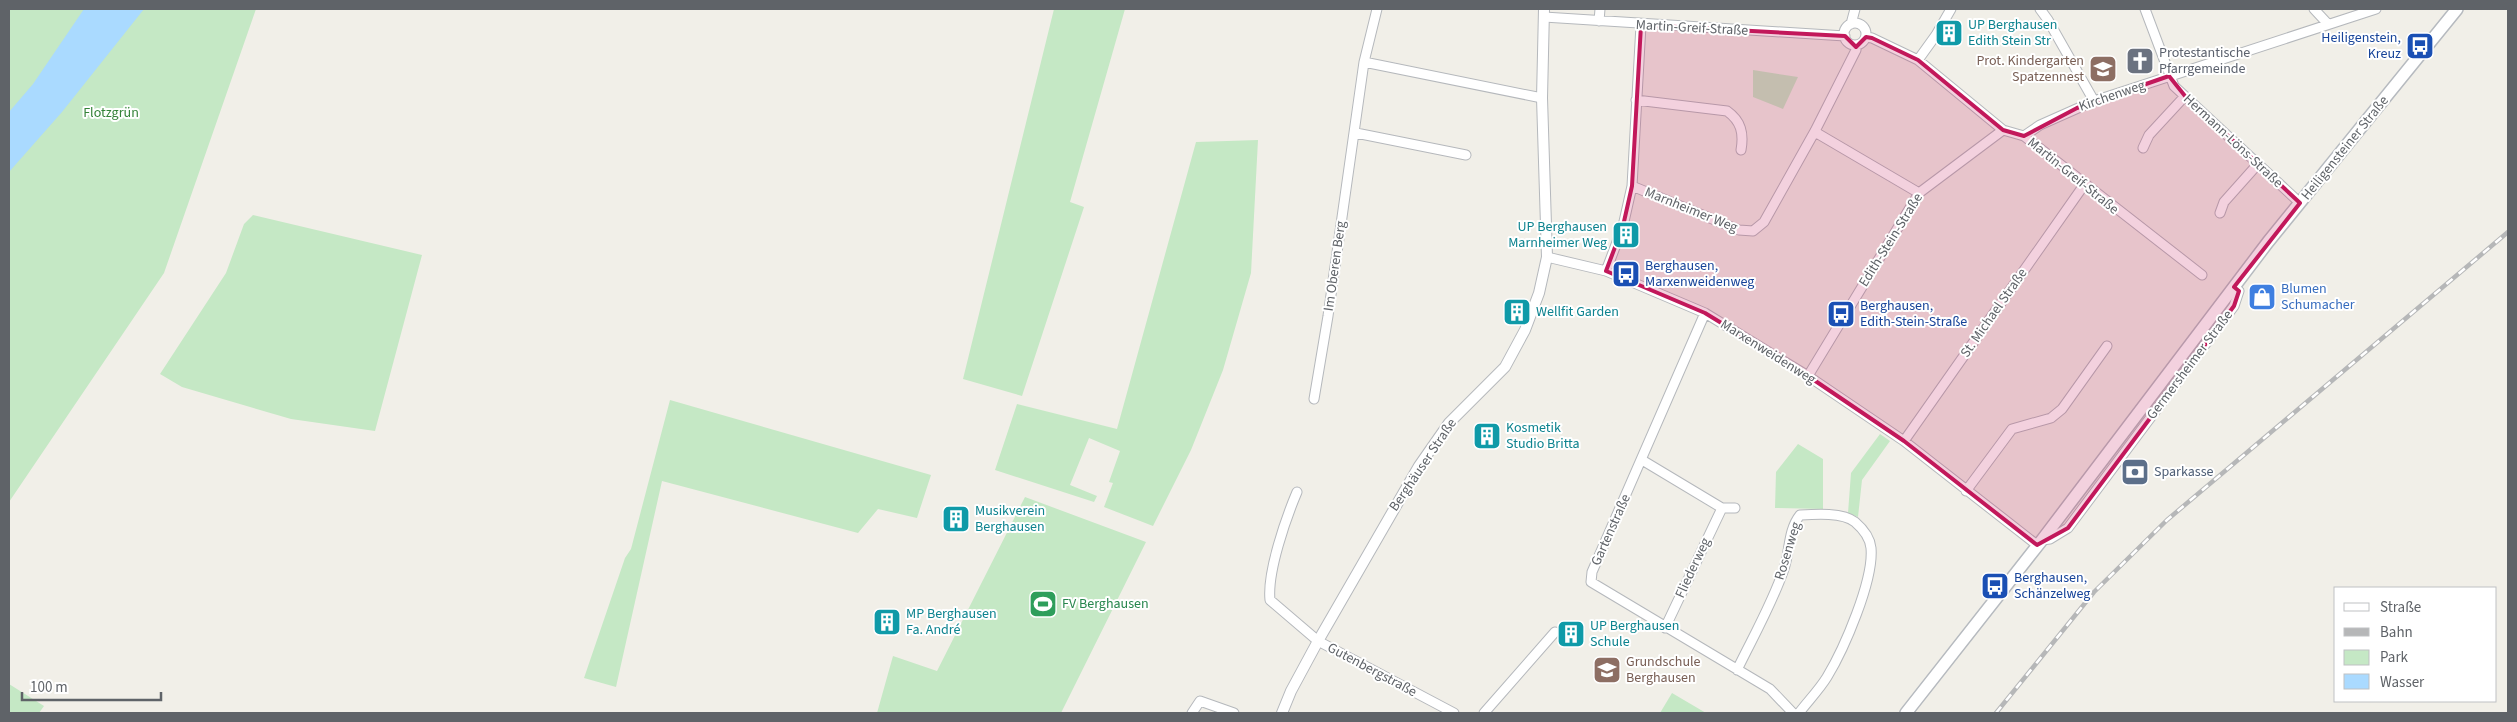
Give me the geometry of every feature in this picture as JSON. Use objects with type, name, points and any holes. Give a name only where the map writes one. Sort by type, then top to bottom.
[{"type":"main road","name":"Heiligensteiner Straße","points":[[2234,287],[2457,9]]},
{"type":"main road","name":"Germersheimer Straße","points":[[1906,713],[2039,543],[2234,287]]},
{"type":"street","name":"Im Oberen Berg","points":[[1314,399],[1356,133],[1364,62],[1377,9]]},
{"type":"street","points":[[1599,21],[1600,9]]},
{"type":"street","points":[[1855,9],[1845,36],[1849,42],[1856,45],[1863,42],[1866,37]]},
{"type":"street","points":[[1918,60],[1936,35],[1951,9]]},
{"type":"street","points":[[2040,9],[2094,101]]},
{"type":"street","name":"Hermann-Löns-Straße","points":[[2145,9],[2169,76],[2185,96],[2300,203]]},
{"type":"street","points":[[2314,9],[2327,23]]},
{"type":"street","name":"Kirchenweg","points":[[2024,136],[2040,125],[2094,101],[2327,23],[2376,9]]},
{"type":"street","name":"Martin-Greif-Straße","points":[[1544,13],[1642,25],[1845,36]]},
{"type":"street","name":"Berghäuser Straße","points":[[1282,713],[1291,691],[1318,641],[1395,507],[1449,423],[1505,367],[1525,330],[1541,285],[1547,257],[1542,98],[1544,13]]},
{"type":"street","name":"Martin-Greif-Straße","points":[[1851,24],[1861,25],[1866,31],[1866,37],[1872,38],[1918,60],[2003,130],[2024,136],[2084,185],[2202,275]]},
{"type":"street","name":"Marnheimer Weg","points":[[1606,271],[1624,226],[1632,186],[1642,25]]},
{"type":"street","name":"Marnheimer Weg","points":[[1632,186],[1739,230],[1753,231],[1764,222],[1815,132],[1856,50],[1856,45]]},
{"type":"street","points":[[1364,62],[1542,98]]},
{"type":"street","points":[[2143,148],[2149,135],[2185,96]]},
{"type":"street","points":[[1636,100],[1727,111],[1737,118],[1743,137],[1741,150]]},
{"type":"street","name":"Edith-Stein-Straße","points":[[1808,376],[1919,193],[2003,130]]},
{"type":"street","points":[[1815,132],[1919,193]]},
{"type":"street","points":[[1356,133],[1466,155]]},
{"type":"street","points":[[2220,213],[2224,202],[2257,165]]},
{"type":"street","name":"St. Michael Straße","points":[[1904,441],[2084,185]]},
{"type":"street","name":"Marxenweidenweg","points":[[1547,257],[1606,271],[1704,313],[1808,376],[1904,441],[1966,491],[2039,543]]},
{"type":"street","name":"Gartenstraße","points":[[1704,313],[1592,572],[1591,582],[1665,628],[1770,689],[1793,713]]},
{"type":"street","points":[[1966,491],[2012,429],[2051,418],[2062,409],[2107,346]]},
{"type":"street","points":[[1642,460],[1722,508],[1736,508]]},
{"type":"street","name":"Gutenbergstraße","points":[[1298,492],[1286,519],[1279,545],[1270,600],[1318,641],[1454,713]]},
{"type":"street","name":"Fliederweg","points":[[1665,628],[1722,508]]},
{"type":"street","name":"Rosenweg","points":[[1737,670],[1785,567],[1794,523],[1800,515],[1845,517],[1855,522],[1866,535],[1871,548],[1864,590],[1845,641],[1834,663],[1826,678],[1799,713]]},
{"type":"street","points":[[1484,713],[1555,632]]},
{"type":"street","points":[[1192,713],[1200,701],[1234,713]]},
{"type":"highlighted area","points":[[1641,25],[1845,36],[1856,47],[1866,37],[1872,38],[1918,60],[2003,130],[2024,136],[2077,108],[2169,76],[2185,96],[2300,203],[2234,287],[2239,291],[2234,306],[2068,528],[2037,545],[1904,441],[1808,376],[1705,313],[1606,271],[1623,226],[1632,186]]},
{"type":"green space","name":"Flotzgrün","points":[[9,9],[256,9],[164,273],[9,502]]},
{"type":"green space","points":[[1054,9],[1125,9],[1070,202],[1084,207],[1022,396],[963,379]]},
{"type":"green space","points":[[1753,70],[1798,77],[1783,109],[1753,97]]},
{"type":"green space","points":[[1258,140],[1251,273],[1223,370],[1191,450],[1153,526],[1104,507],[1113,483],[1109,482],[1120,451],[1089,438],[1070,485],[1097,496],[1094,502],[995,470],[1017,404],[1117,429],[1196,142]]},
{"type":"green space","points":[[253,215],[422,255],[375,431],[291,419],[182,387],[160,374],[226,273],[244,224]]},
{"type":"green space","points":[[670,400],[931,475],[917,518],[878,509],[858,533],[662,481],[616,687],[584,678],[625,558],[631,549]]},
{"type":"green space","points":[[1880,434],[1890,441],[1862,480],[1858,517],[1848,513],[1851,473]]},
{"type":"green space","points":[[1798,444],[1823,459],[1823,509],[1775,508],[1776,472]]},
{"type":"green space","name":"FV Berghausen","points":[[1025,497],[1146,542],[1061,713],[877,713],[893,656],[937,671]]},
{"type":"green space","points":[[9,684],[44,706],[39,713],[9,713]]},
{"type":"green space","points":[[1672,693],[1706,713],[1660,713]]},
{"type":"water","points":[[84,9],[144,9],[62,112],[9,172],[9,112],[33,84]]},
{"type":"railway","points":[[1996,713],[2094,592],[2167,520],[2508,232]]},
{"type":"place","name":"UP Berghausen Edith Stein Str","points":[[1949,33]]},
{"type":"place","name":"Heiligenstein, Kreuz","points":[[2420,46]]},
{"type":"place","name":"Protestantische Pfarrgemeinde","points":[[2140,61]]},
{"type":"place","name":"Prot. Kindergarten Spatzennest","points":[[2103,69]]},
{"type":"place","name":"UP Berghausen Marnheimer Weg","points":[[1626,235]]},
{"type":"place","name":"Berghausen, Marxenweidenweg","points":[[1626,274]]},
{"type":"place","name":"Blumen Schumacher","points":[[2262,297]]},
{"type":"place","name":"Wellfit Garden","points":[[1517,312]]},
{"type":"place","name":"Berghausen, Edith-Stein-Straße","points":[[1841,314]]},
{"type":"place","name":"Kosmetik Studio Britta","points":[[1487,436]]},
{"type":"place","name":"Sparkasse","points":[[2135,472]]},
{"type":"place","name":"Musikverein Berghausen","points":[[956,519]]},
{"type":"place","name":"Berghausen, Schänzelweg","points":[[1995,586]]},
{"type":"place","name":"FV Berghausen","points":[[1043,604]]},
{"type":"place","name":"MP Berghausen Fa. André","points":[[887,622]]},
{"type":"place","name":"UP Berghausen Schule","points":[[1571,634]]},
{"type":"place","name":"Grundschule Berghausen","points":[[1607,670]]}]
